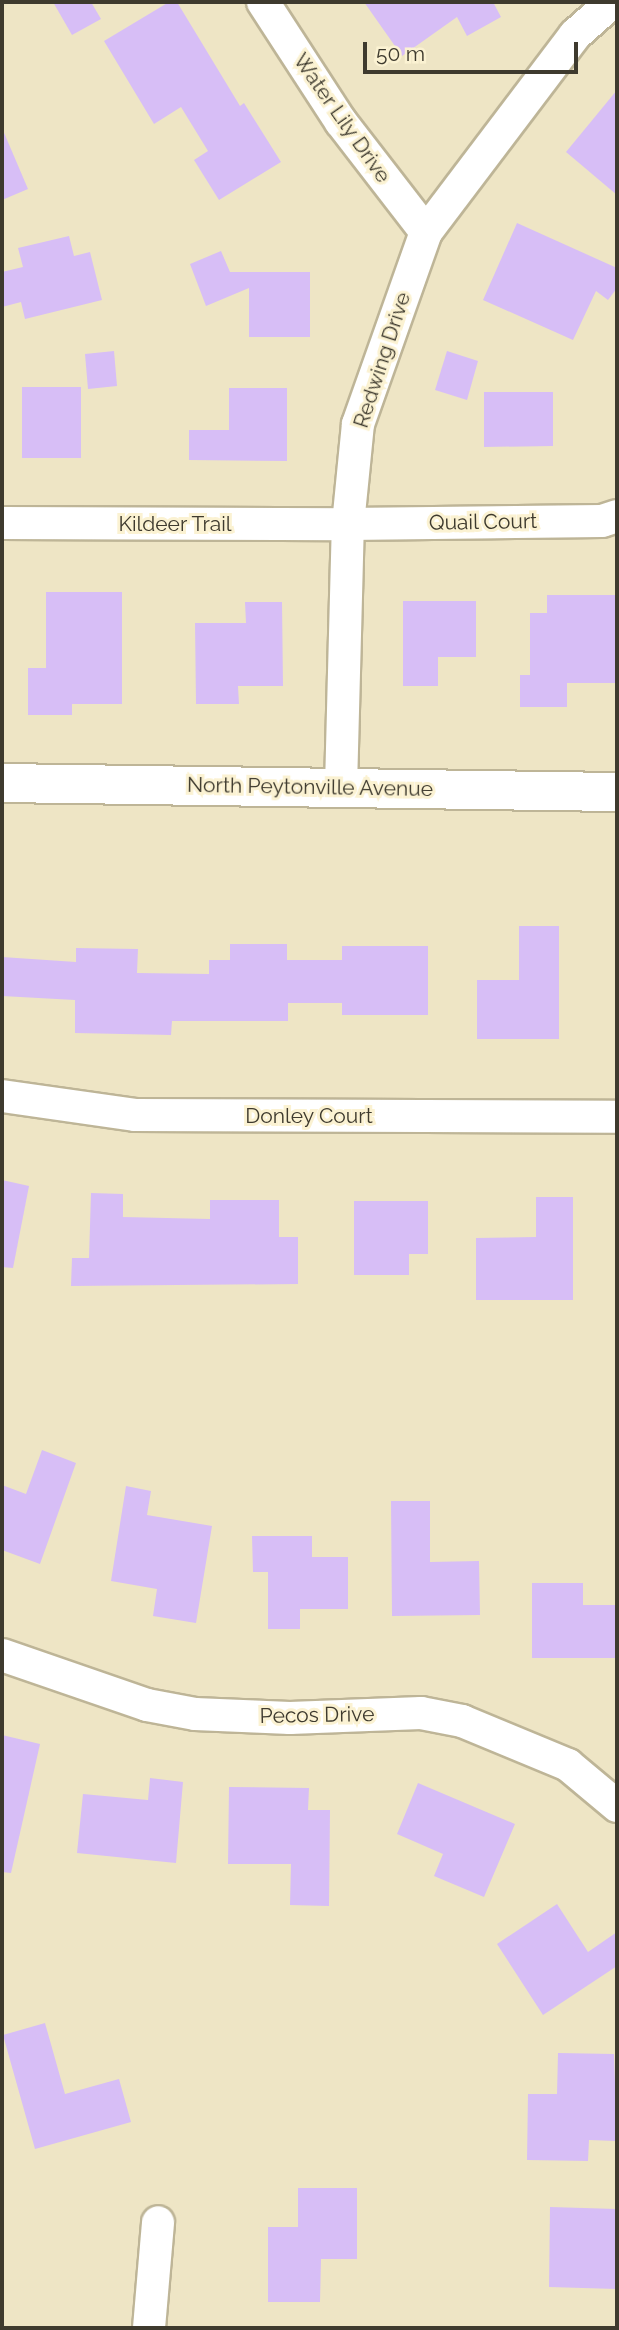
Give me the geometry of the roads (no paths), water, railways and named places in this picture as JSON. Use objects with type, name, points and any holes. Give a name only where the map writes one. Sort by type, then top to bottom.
[{"type":"street","name":"Water Lily Drive","points":[[263,2],[341,122],[426,232]]},
{"type":"street","name":"Redwing Drive","points":[[341,787],[348,524],[358,424],[426,232],[575,35],[612,2]]},
{"type":"street","name":"Quail Court","points":[[348,524],[602,521],[617,516]]},
{"type":"street","name":"Kildeer Trail","points":[[2,523],[348,524]]},
{"type":"street","name":"North Peytonville Avenue","points":[[2,783],[617,792]]},
{"type":"street","name":"Donley Court","points":[[2,1096],[135,1115],[617,1116]]},
{"type":"street","name":"Pecos Drive","points":[[2,1655],[135,1702],[195,1714],[290,1718],[421,1713],[462,1721],[568,1765],[613,1794]]},
{"type":"street","points":[[149,2328],[158,2222]]}]
